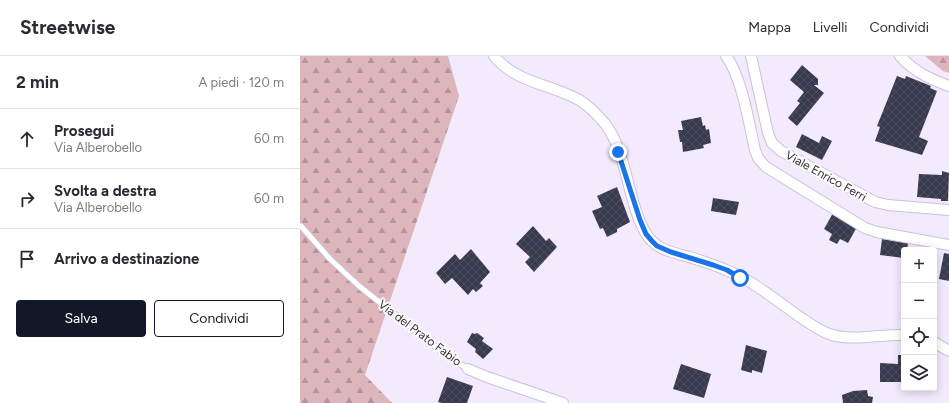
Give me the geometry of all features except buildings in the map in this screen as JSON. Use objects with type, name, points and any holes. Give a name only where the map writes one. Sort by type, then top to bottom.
[{"type":"street","points":[[494,56],[504,67],[511,71],[533,82],[578,99],[592,109],[600,118],[614,140],[640,220],[649,238],[657,246],[734,273],[814,326],[830,334],[849,337],[901,335]]},
{"type":"street","points":[[726,56],[732,65],[737,78],[755,150],[758,158],[766,167],[865,228],[877,232],[949,245]]},
{"type":"street","name":"Viale Enrico Ferri","points":[[751,56],[768,133],[772,143],[781,151],[875,202],[888,205],[949,210]]},
{"type":"street","points":[[900,56],[908,65],[920,73],[949,86]]},
{"type":"street","points":[[937,344],[949,351]]},
{"type":"street","name":"Via del Prato Fabio","points":[[468,368],[487,377],[562,403]]},
{"type":"lane","name":"Via del Prato Fabio","points":[[301,226],[330,259],[358,286],[450,358],[468,368]]},
{"type":"green space","points":[[300,56],[448,56],[459,96],[365,375],[392,403],[300,403]]},
{"type":"green space","points":[[925,56],[949,56],[949,73],[943,71]]},
{"type":"route","points":[[618,152],[640,220],[649,238],[657,246],[727,270],[740,278]]}]
